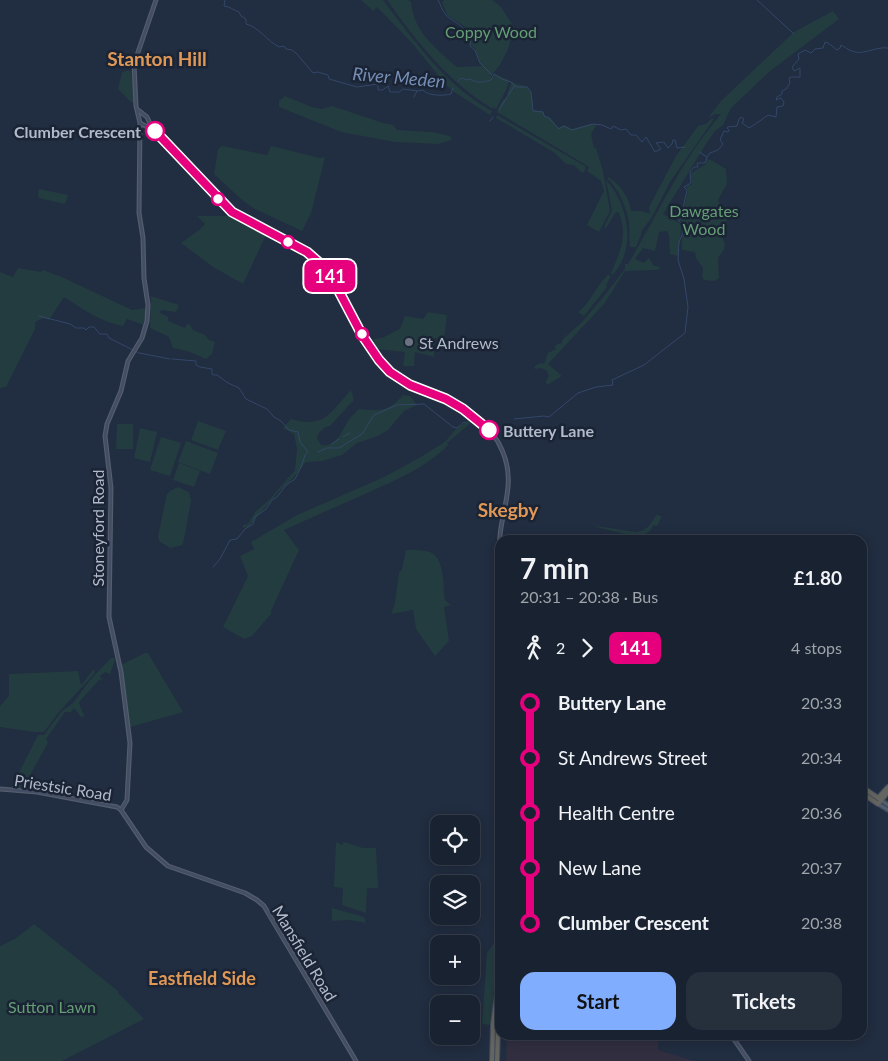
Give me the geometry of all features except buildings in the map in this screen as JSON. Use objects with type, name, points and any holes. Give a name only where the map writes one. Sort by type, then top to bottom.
[{"type":"highway","points":[[878,801],[888,787]]},
{"type":"highway","points":[[867,791],[878,801]]},
{"type":"highway","points":[[878,801],[888,792]]},
{"type":"highway","points":[[867,796],[878,801]]},
{"type":"highway","points":[[492,1061],[495,1017]]},
{"type":"highway","points":[[497,1061],[498,1040]]},
{"type":"main road","name":"Stoneyford Road","points":[[121,810],[127,800],[130,743],[121,672],[108,617],[111,488],[105,436],[108,419],[121,391],[132,352],[144,333],[148,312],[143,230],[139,213],[142,123],[137,109],[133,80],[134,64],[156,0]]},
{"type":"main road","points":[[137,109],[148,119],[153,130]]},
{"type":"main road","points":[[139,118],[144,115]]},
{"type":"main road","points":[[148,119],[142,123],[153,130],[232,212],[307,252],[323,266],[333,280],[362,335],[379,360],[390,372],[410,385],[446,399],[463,409],[492,432],[506,458],[509,479],[499,535]]},
{"type":"main road","name":"Priestsic Road","points":[[0,788],[75,799],[117,807],[121,810]]},
{"type":"main road","points":[[878,801],[888,805]]},
{"type":"main road","points":[[878,801],[888,810]]},
{"type":"main road","name":"Mansfield Road","points":[[121,810],[146,847],[168,866],[246,893],[264,906],[356,1061]]},
{"type":"main road","points":[[734,1040],[749,1061]]},
{"type":"shaded area","points":[[507,1040],[659,1040],[658,1050],[694,1061],[506,1061]]},
{"type":"green space","points":[[361,0],[383,0],[445,76],[492,111],[490,115],[446,85],[412,43],[377,7],[373,11]]},
{"type":"green space","name":"Coppy Wood","points":[[387,0],[408,0],[411,2],[416,22],[421,31],[457,67],[482,66],[476,49],[470,44],[471,40],[464,26],[447,15],[442,2],[444,0],[492,0],[501,7],[514,27],[508,49],[500,65],[491,76],[492,79],[495,74],[509,80],[496,110],[462,86],[434,60]]},
{"type":"green space","points":[[833,11],[839,19],[769,72],[731,108],[723,125],[715,131],[706,144],[663,214],[681,224],[678,256],[670,254],[667,231],[659,232],[655,251],[643,248],[635,259],[644,263],[649,258],[654,266],[661,267],[657,270],[625,271],[604,304],[548,364],[562,376],[547,385],[546,381],[549,376],[547,371],[542,368],[535,369],[534,367],[545,362],[548,353],[556,349],[555,346],[561,344],[563,339],[582,322],[625,269],[625,264],[628,264],[686,162],[721,114],[715,114],[708,118],[721,101],[794,32]]},
{"type":"green space","points":[[131,71],[135,101],[132,103],[118,89],[122,73]]},
{"type":"green space","points":[[512,81],[529,88],[532,94],[533,110],[543,111],[545,116],[551,118],[558,128],[564,125],[572,129],[589,124],[597,124],[591,134],[603,171],[610,211],[599,232],[587,225],[604,191],[601,181],[587,171],[589,167],[497,112],[502,101],[508,96]]},
{"type":"green space","points":[[285,96],[312,107],[322,109],[332,106],[393,125],[397,130],[432,132],[450,136],[452,140],[438,144],[395,142],[341,132],[279,107],[279,101]]},
{"type":"green space","points":[[497,115],[585,166],[584,172],[581,172],[574,165],[566,164],[555,153],[496,118]]},
{"type":"green space","points":[[712,118],[714,119],[670,182],[652,217],[641,232],[636,247],[630,247],[629,223],[626,211],[619,193],[608,177],[623,191],[631,211],[641,211],[650,214],[649,207],[676,156],[698,126],[706,124]]},
{"type":"green space","points":[[222,146],[267,155],[271,146],[320,158],[325,157],[311,213],[302,231],[253,208],[214,174],[218,149]]},
{"type":"green space","name":"Dawgates Wood","points":[[707,159],[726,169],[727,184],[718,200],[727,220],[720,233],[725,244],[724,250],[718,258],[719,278],[714,281],[704,280],[702,277],[703,268],[696,258],[695,252],[682,250],[684,224],[679,220],[688,190],[686,187],[692,184],[691,173],[706,164]]},
{"type":"green space","points":[[606,180],[620,202],[625,214],[627,228],[625,253],[620,265],[612,275],[611,273],[622,243],[623,228],[619,213],[616,212],[606,228],[604,227],[612,210]]},
{"type":"green space","points":[[39,189],[68,195],[65,204],[39,198]]},
{"type":"green space","points":[[197,216],[229,216],[266,235],[243,284],[213,267],[181,243],[205,224]]},
{"type":"green space","points":[[18,268],[41,272],[43,270],[132,310],[147,308],[143,325],[127,319],[123,326],[115,324],[92,314],[64,297],[49,320],[44,318],[35,322],[35,329],[6,387],[0,388],[0,272],[13,277]]},
{"type":"green space","points":[[608,275],[611,276],[606,285],[607,287],[584,316],[578,312],[582,309]]},
{"type":"green space","points":[[151,296],[179,305],[176,312],[161,310],[160,313],[168,317],[168,321],[185,328],[187,324],[190,325],[193,330],[215,342],[212,354],[206,359],[190,352],[173,348],[169,337],[150,328]]},
{"type":"green space","points":[[428,312],[447,315],[444,338],[435,338],[434,357],[415,352],[414,366],[403,366],[405,352],[377,349],[387,362],[410,379],[425,386],[424,388],[402,377],[390,368],[374,349],[376,348],[373,339],[382,338],[400,329],[405,316],[423,319]]},
{"type":"green space","points":[[351,390],[354,400],[330,426],[325,427],[319,433],[317,438],[321,445],[327,445],[336,440],[350,418],[359,409],[383,409],[393,405],[403,395],[410,396],[417,405],[404,411],[388,430],[378,436],[357,443],[342,455],[322,461],[306,462],[249,526],[243,528],[243,525],[248,524],[255,512],[269,500],[295,470],[297,449],[294,434],[283,428],[291,419],[312,422],[320,420],[327,416]]},
{"type":"green space","points":[[469,418],[473,420],[471,423],[447,443],[448,445],[430,461],[387,484],[284,530],[299,550],[271,614],[252,636],[244,639],[223,627],[248,576],[240,556],[254,549],[251,542],[297,515],[384,477],[419,458],[445,442]]},
{"type":"green space","points":[[198,421],[226,431],[218,450],[191,440]]},
{"type":"green space","points":[[117,424],[133,424],[133,449],[116,449]]},
{"type":"green space","points":[[140,428],[157,432],[150,462],[134,458]]},
{"type":"green space","points":[[161,437],[181,443],[170,476],[150,470]]},
{"type":"green space","points":[[186,441],[218,453],[210,474],[178,462]]},
{"type":"green space","points":[[179,463],[200,471],[194,487],[173,480]]},
{"type":"green space","points":[[178,487],[189,492],[191,501],[182,545],[170,548],[159,541],[158,536],[167,494]]},
{"type":"green space","points":[[656,515],[662,516],[657,526],[653,525],[651,530],[644,535],[625,534],[596,527],[636,532],[643,530]]},
{"type":"green space","points":[[406,550],[430,552],[435,555],[441,566],[445,600],[451,605],[444,607],[449,641],[435,656],[416,629],[413,610],[391,614],[395,603],[399,573],[402,569]]},
{"type":"green space","points":[[148,653],[183,712],[130,727],[121,665]]},
{"type":"green space","points":[[111,658],[115,658],[115,660],[110,674],[105,672],[99,677],[104,679],[99,680],[79,702],[85,716],[81,717],[74,708],[71,712],[65,712],[46,739],[48,743],[23,788],[12,787],[38,735],[44,735],[62,711],[73,703],[90,680]]},
{"type":"green space","points":[[95,670],[94,674],[59,712],[44,732],[0,727],[0,706],[9,696],[9,674],[78,671],[81,685]]},
{"type":"green space","points":[[336,842],[342,845],[344,842],[363,848],[376,848],[378,888],[367,888],[366,913],[342,905],[343,888],[334,887]]},
{"type":"green space","points":[[332,908],[364,917],[366,923],[350,920],[332,921]]},
{"type":"green space","name":"Sutton Lawn","points":[[34,924],[118,991],[144,1019],[62,1061],[0,1061],[0,946],[15,939]]},
{"type":"green space","points":[[495,932],[495,976],[491,1025],[482,1024],[487,953],[494,943]]},
{"type":"waterway","name":"River Meden","points":[[225,0],[224,6],[239,12],[246,19],[246,24],[255,28],[279,47],[284,46],[286,49],[292,50],[313,73],[318,72],[328,75],[329,79],[357,87],[378,84],[378,90],[383,90],[388,86],[390,92],[399,92],[403,89],[423,90],[432,94],[444,95],[451,94],[453,88]]},
{"type":"waterway","points":[[438,0],[443,12],[466,31],[470,40],[470,46],[475,50],[480,63],[492,75]]},
{"type":"waterway","points":[[757,0],[794,34]]},
{"type":"waterway","name":"River Meden","points":[[699,152],[707,157],[710,153],[718,150],[723,144],[720,140],[724,131],[728,132],[728,127],[737,126],[741,117],[744,119],[742,123],[749,128],[768,115],[776,117],[777,107],[783,106],[784,102],[781,98],[776,100],[777,97],[782,94],[782,91],[790,83],[789,78],[800,77],[800,68],[794,71],[792,67],[799,59],[798,54],[805,50],[811,53],[815,49],[823,48],[825,42],[837,50],[841,45],[856,52],[888,48]]},
{"type":"waterway","name":"River Meden","points":[[458,81],[462,78],[483,82],[491,80],[494,74],[511,82],[516,87],[527,87],[531,92],[533,111],[543,112],[544,116],[549,118],[559,129],[564,126],[572,130],[593,124],[611,129],[613,126],[621,130],[626,129],[631,135],[636,135],[642,142],[646,137],[655,152],[661,149],[656,143],[664,142],[668,148],[673,140],[675,140],[677,148],[685,147]]},
{"type":"waterway","points":[[508,96],[514,86]]},
{"type":"waterway","name":"River Meden","points":[[414,97],[417,91]]},
{"type":"waterway","points":[[499,110],[507,97]]},
{"type":"waterway","points":[[490,121],[493,117]]},
{"type":"waterway","points":[[514,419],[549,417],[578,393],[596,387],[613,385],[612,380],[644,365],[685,333],[688,307],[684,279],[678,260],[679,242],[683,233],[682,224],[678,220],[687,190],[684,187],[691,183],[690,172],[694,167],[698,167],[697,163],[705,163],[707,157]]},
{"type":"waterway","points":[[39,316],[70,324],[76,328],[84,328],[86,330],[89,327],[94,327],[100,334],[107,334],[109,338],[139,353],[170,359]]},
{"type":"waterway","points":[[172,359],[196,361],[196,365],[212,369],[213,375],[217,375],[239,388],[246,399],[267,409],[289,430],[298,432],[300,442],[308,452]]},
{"type":"waterway","points":[[318,452],[327,448],[339,448],[362,434],[374,415],[397,405],[424,404],[453,427],[457,428],[464,422],[466,423]]},
{"type":"waterway","points":[[343,437],[350,433]]},
{"type":"waterway","points":[[332,444],[339,439]]},
{"type":"waterway","points":[[213,567],[220,559],[230,540],[237,539],[245,529],[253,524],[255,517],[266,509],[286,485],[295,479],[307,453]]},
{"type":"bus line","name":"141","points":[[155,131],[232,212],[307,252],[323,266],[333,280],[362,335],[379,360],[390,372],[410,385],[446,399],[463,409],[489,430]]},
{"type":"place","name":"Clumber Crescent","points":[[155,131]]},
{"type":"place","name":"St Andrews","points":[[409,342]]},
{"type":"place","name":"Buttery Lane","points":[[489,430]]},
{"type":"district","name":"Stanton Hill","points":[[157,58]]},
{"type":"district","name":"Skegby","points":[[508,509]]},
{"type":"district","name":"Eastfield Side","points":[[202,978]]}]
